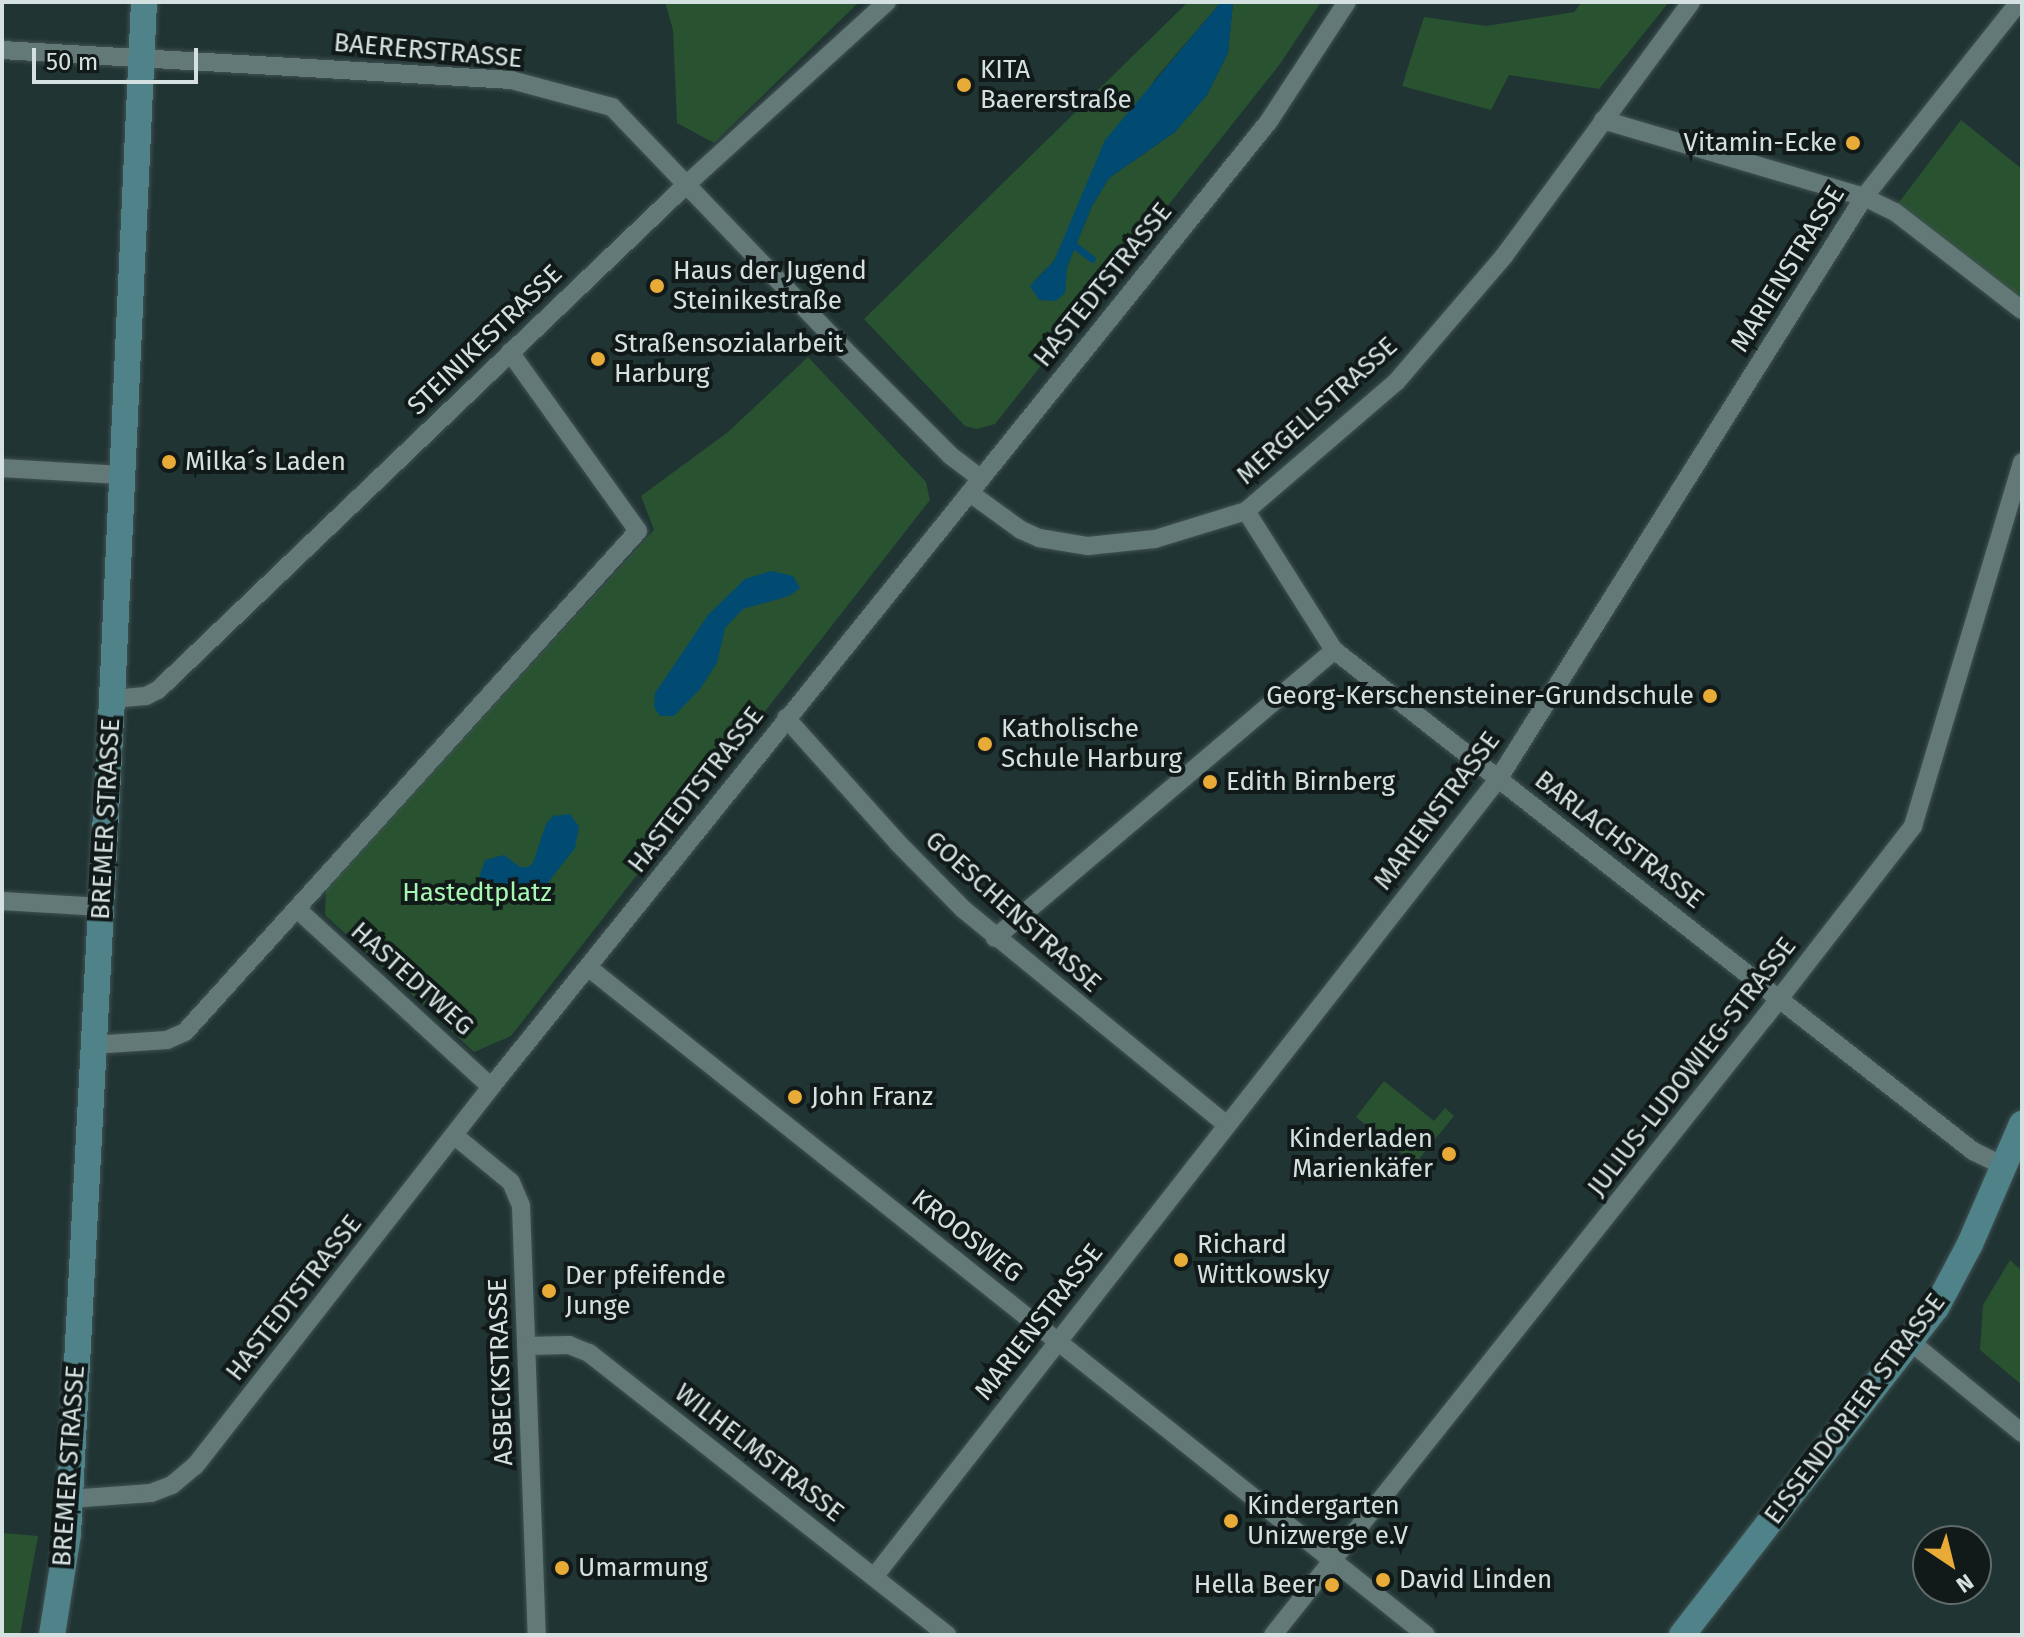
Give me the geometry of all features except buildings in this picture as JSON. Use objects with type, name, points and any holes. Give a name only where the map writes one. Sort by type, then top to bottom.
[{"type":"main road","name":"BREMER STRASSE","points":[[52,1635],[68,1534],[70,1499],[112,699],[144,2]]},
{"type":"main road","name":"EISSENDORFER STRASSE","points":[[1682,1635],[1912,1343],[1936,1308],[1970,1244],[2022,1124]]},
{"type":"street","name":"STEINIKESTRASSE","points":[[112,699],[146,696],[158,690],[688,183],[887,2]]},
{"type":"street","name":"HASTEDTSTRASSE","points":[[70,1499],[151,1493],[188,1473],[786,718],[1269,121],[1347,2]]},
{"type":"street","name":"MERGELLSTRASSE","points":[[976,486],[1021,530],[1039,538],[1088,546],[1155,539],[1246,511],[1397,381],[1504,256],[1691,2]]},
{"type":"street","name":"MARIENSTRASSE","points":[[874,1577],[1499,778],[1864,197],[2019,2]]},
{"type":"street","name":"BAERERSTRASSE","points":[[2,50],[511,80],[612,107],[951,456],[976,486]]},
{"type":"street","points":[[1603,120],[1864,197],[1895,212],[2022,310]]},
{"type":"street","points":[[92,1045],[167,1040],[185,1032],[638,531],[510,352]]},
{"type":"street","name":"JULIUS-LUDOWIEG-STRASSE","points":[[1273,1635],[1779,1000],[1913,826],[2022,462]]},
{"type":"street","points":[[2,468],[121,475]]},
{"type":"street","name":"BARLACHSTRASSE","points":[[1246,511],[1334,650],[1973,1151],[2004,1166]]},
{"type":"street","points":[[995,938],[1334,650]]},
{"type":"street","name":"GOESCHENSTRASSE","points":[[786,718],[898,843],[995,938],[1226,1124]]},
{"type":"street","points":[[2,901],[101,907]]},
{"type":"street","name":"HASTEDTWEG","points":[[297,909],[491,1087]]},
{"type":"street","name":"KROOSWEG","points":[[589,968],[1426,1635]]},
{"type":"street","name":"ASBECKSTRASSE","points":[[455,1136],[511,1182],[521,1206],[537,1635]]},
{"type":"street","points":[[1912,1343],[2022,1433]]},
{"type":"street","name":"WILHELMSTRASSE","points":[[526,1346],[569,1345],[589,1353],[947,1635]]},
{"type":"green space","points":[[665,2],[859,2],[714,143],[677,123],[673,30]]},
{"type":"green space","points":[[1188,2],[1221,2],[1155,79],[1086,192],[1054,261],[1034,281],[1064,293],[1067,267],[1092,206],[1109,178],[1175,132],[1207,95],[1228,53],[1233,2],[1321,2],[1280,64],[995,424],[977,429],[965,426],[864,319]]},
{"type":"green space","points":[[1582,2],[1669,2],[1599,89],[1509,75],[1491,110],[1402,86],[1424,17],[1486,26],[1574,12]]},
{"type":"green space","points":[[1961,120],[2022,169],[2022,300],[1897,205]]},
{"type":"green space","name":"Hastedtplatz","points":[[808,357],[926,482],[930,500],[511,1036],[474,1052],[325,915],[326,888],[654,530],[641,496],[728,432]]},
{"type":"green space","points":[[1384,1081],[1434,1121],[1445,1108],[1454,1116],[1415,1164],[1356,1117]]},
{"type":"green space","points":[[2010,1260],[2022,1271],[2022,1385],[1980,1350],[1983,1305]]},
{"type":"green space","points":[[2,1533],[38,1536],[20,1635],[2,1635]]},
{"type":"water","points":[[1221,2],[1233,2],[1228,53],[1207,95],[1175,132],[1109,178],[1092,206],[1067,267],[1065,293],[1056,301],[1039,300],[1030,286],[1054,261],[1105,140]]},
{"type":"water","points":[[771,571],[793,576],[800,588],[789,596],[743,609],[725,628],[717,663],[700,689],[674,716],[660,716],[654,707],[655,693],[708,615],[745,579]]},
{"type":"water","points":[[570,814],[579,827],[575,848],[532,903],[503,900],[482,888],[479,878],[485,860],[504,855],[520,867],[528,867],[533,863],[546,824],[553,816]]},
{"type":"waterway","points":[[1071,243],[1092,259]]},
{"type":"place","name":"KITA Baererstraße","points":[[964,85]]},
{"type":"place","name":"Vitamin-Ecke","points":[[1853,143]]},
{"type":"place","name":"Haus der Jugend Steinikestraße","points":[[657,286]]},
{"type":"place","name":"Straßensozialarbeit Harburg","points":[[598,359]]},
{"type":"place","name":"Milka´s Laden","points":[[169,462]]},
{"type":"place","name":"Georg-Kerschensteiner-Grundschule","points":[[1710,696]]},
{"type":"place","name":"Katholische Schule Harburg","points":[[985,744]]},
{"type":"place","name":"Edith Birnberg","points":[[1210,782]]},
{"type":"place","name":"John Franz","points":[[795,1097]]},
{"type":"place","name":"Kinderladen Marienkäfer","points":[[1449,1154]]},
{"type":"place","name":"Richard Wittkowsky","points":[[1181,1260]]},
{"type":"place","name":"Der pfeifende Junge","points":[[549,1291]]},
{"type":"place","name":"Kindergarten Unizwerge e.V","points":[[1231,1521]]},
{"type":"place","name":"Umarmung","points":[[562,1568]]},
{"type":"place","name":"David Linden","points":[[1383,1580]]},
{"type":"place","name":"Hella Beer","points":[[1332,1585]]}]
